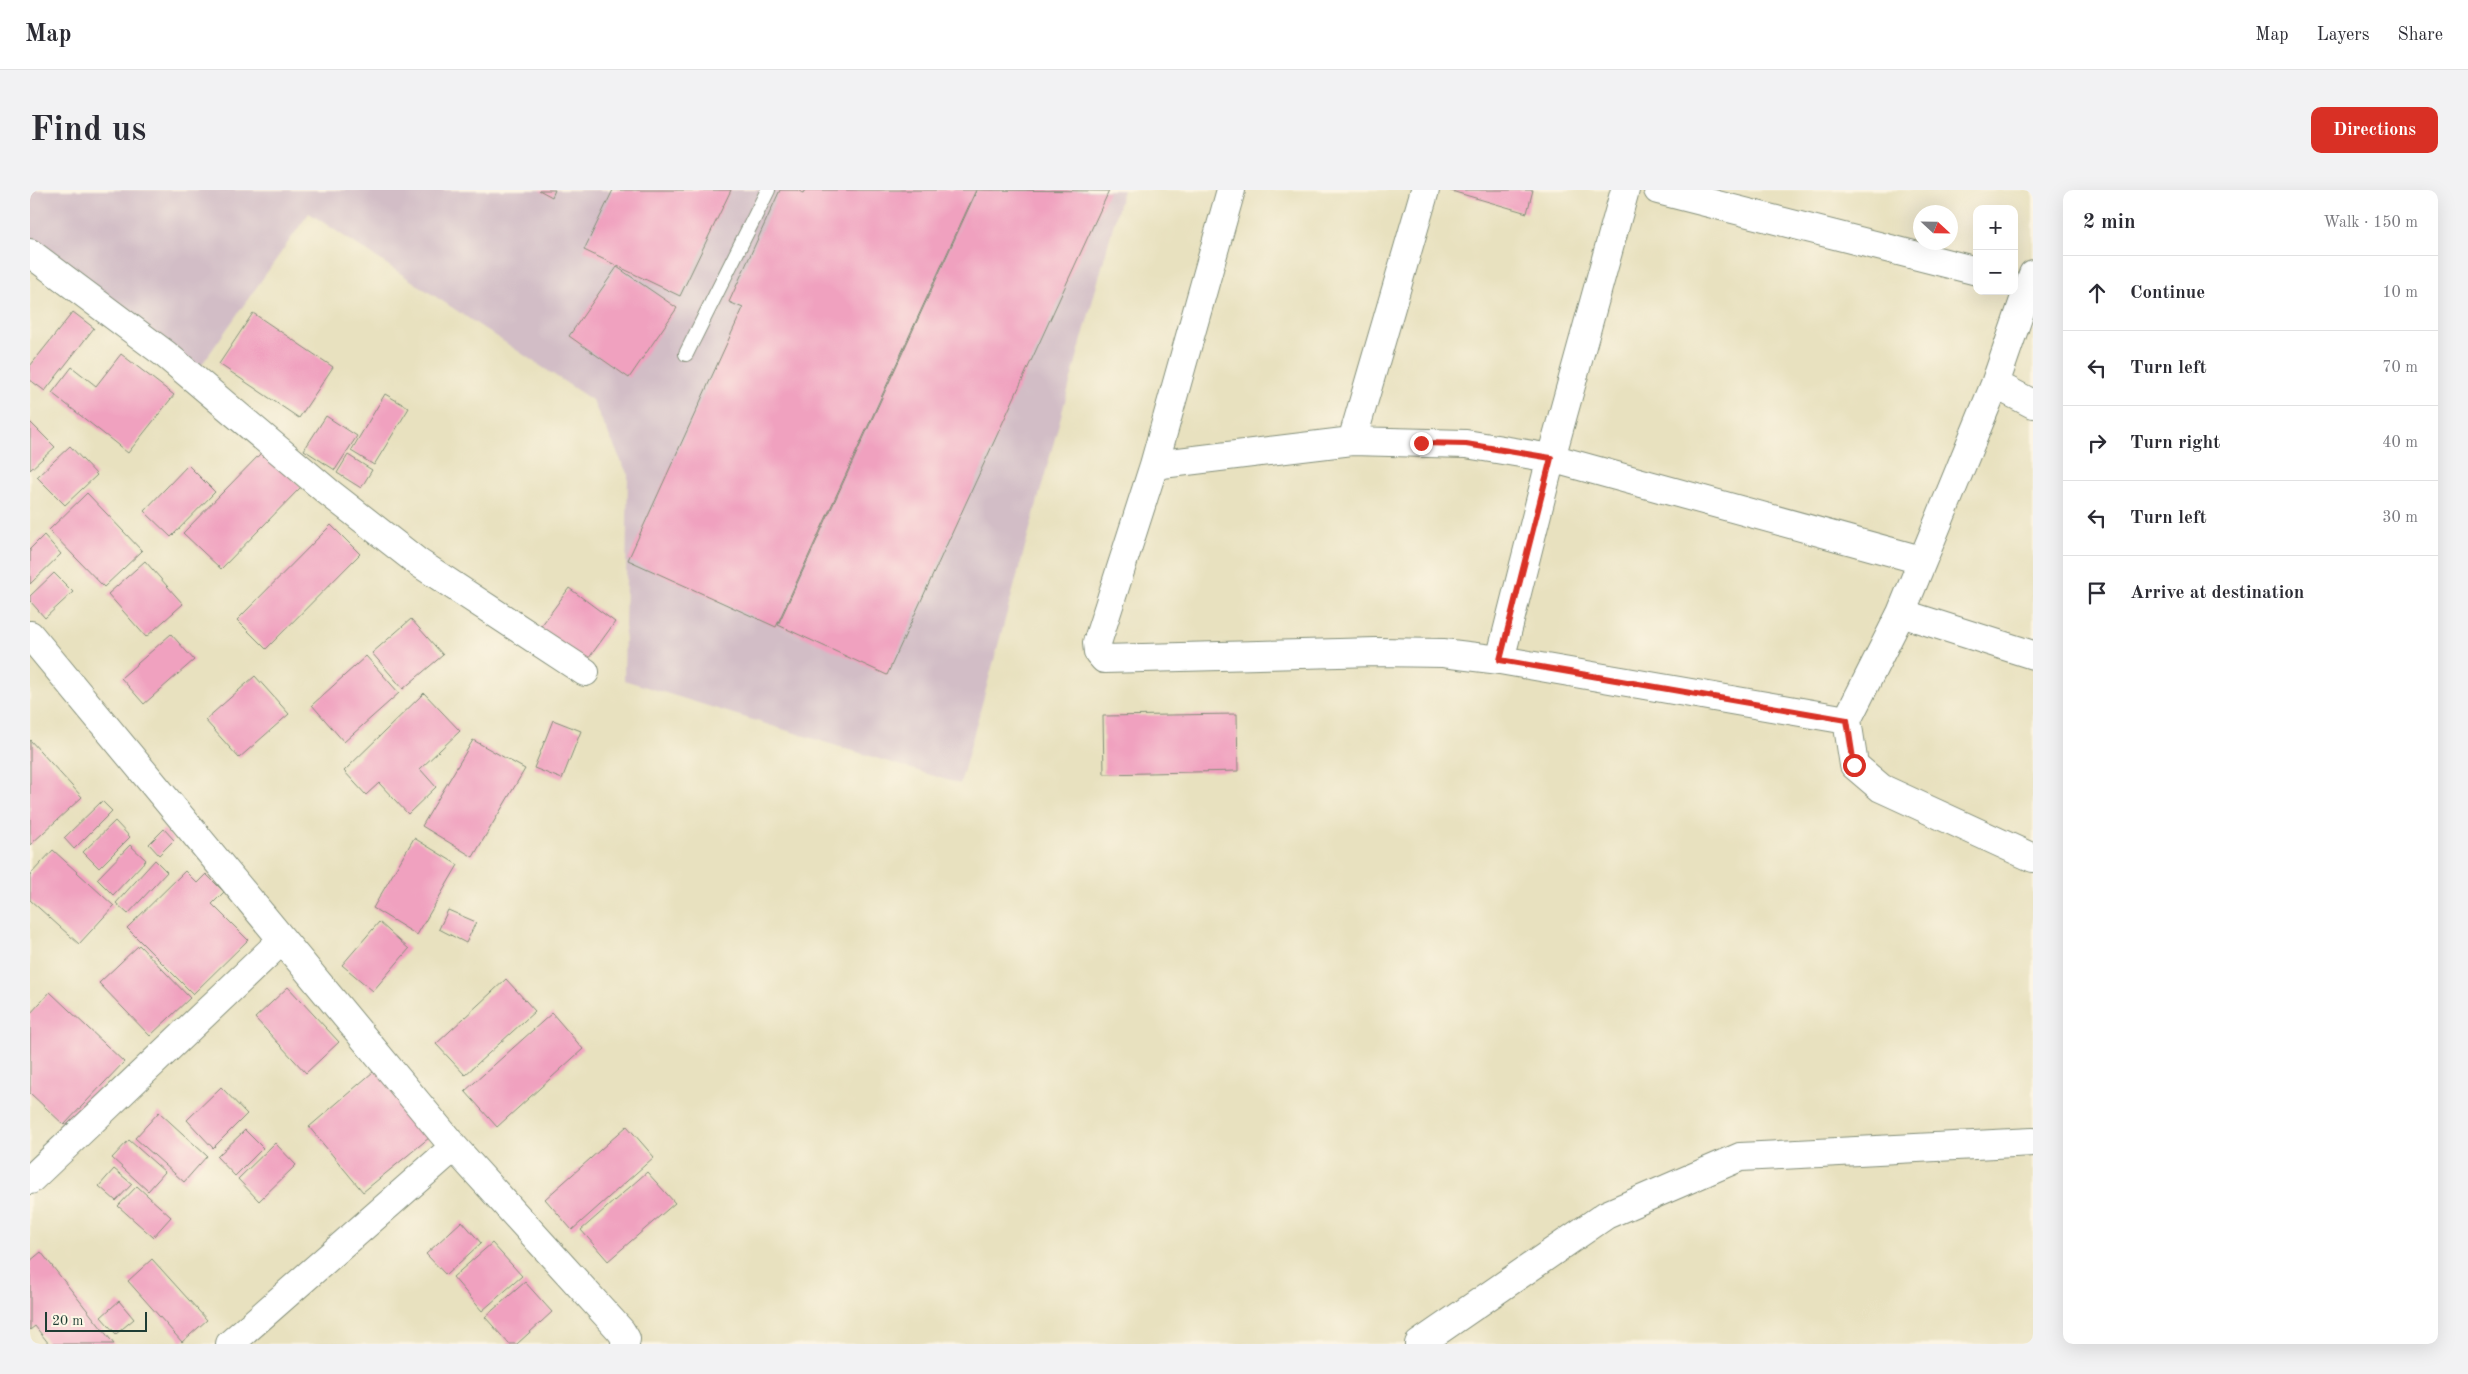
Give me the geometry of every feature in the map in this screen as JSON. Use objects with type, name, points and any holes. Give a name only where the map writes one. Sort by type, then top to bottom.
[{"type":"street","points":[[1231,190],[1154,465],[1097,643],[1098,652],[1104,659],[1386,652],[1443,653],[1500,660],[1847,720]]},
{"type":"street","points":[[1352,441],[1425,190]]},
{"type":"street","points":[[1500,660],[1551,458],[1625,190]]},
{"type":"street","points":[[1658,190],[1973,270]]},
{"type":"street","points":[[30,252],[165,354],[327,490],[419,563],[585,672]]},
{"type":"street","points":[[2026,280],[1996,384],[1900,613],[1847,720],[1854,765],[1881,788],[2033,858]]},
{"type":"street","points":[[1996,384],[2033,404]]},
{"type":"street","points":[[1154,465],[1352,441],[1466,444],[1551,458],[1921,560]]},
{"type":"street","points":[[1900,613],[2033,655]]},
{"type":"street","points":[[30,635],[281,941],[454,1147],[621,1331],[626,1339],[625,1344]]},
{"type":"street","points":[[30,1180],[281,941]]},
{"type":"street","points":[[1419,1344],[1606,1215],[1740,1157],[2033,1142]]},
{"type":"street","points":[[230,1344],[454,1147]]},
{"type":"lane","points":[[686,354],[768,190]]},
{"type":"shaded area","points":[[30,190],[1123,190],[960,784],[624,680],[628,475],[592,400],[309,213],[188,384],[30,268]]},
{"type":"building","points":[[539,190],[555,190],[552,197]]},
{"type":"building","points":[[613,190],[731,190],[680,296],[584,250]]},
{"type":"building","points":[[780,190],[797,190],[803,193],[805,190],[976,190],[776,627],[628,560],[743,308],[729,302]]},
{"type":"building","points":[[977,190],[1109,191],[887,675],[778,625]]},
{"type":"building","points":[[1448,190],[1533,190],[1527,213]]},
{"type":"building","points":[[617,267],[677,308],[629,378],[569,336]]},
{"type":"building","points":[[73,312],[94,328],[45,391],[30,380],[30,366]]},
{"type":"building","points":[[253,313],[333,367],[299,418],[219,364]]},
{"type":"building","points":[[121,354],[174,395],[128,453],[52,393],[72,367],[96,386]]},
{"type":"building","points":[[385,394],[409,408],[374,465],[351,451]]},
{"type":"building","points":[[326,416],[357,436],[335,470],[304,450]]},
{"type":"building","points":[[30,422],[55,447],[30,470]]},
{"type":"building","points":[[70,446],[97,475],[65,505],[37,477]]},
{"type":"building","points":[[264,450],[301,487],[221,569],[183,533]]},
{"type":"building","points":[[348,455],[372,470],[361,488],[337,473]]},
{"type":"building","points":[[188,465],[215,492],[171,537],[144,511]]},
{"type":"building","points":[[87,493],[142,551],[104,587],[49,530]]},
{"type":"building","points":[[331,525],[360,554],[266,649],[237,620]]},
{"type":"building","points":[[44,535],[61,554],[30,584],[30,549]]},
{"type":"building","points":[[145,561],[183,604],[146,637],[108,594]]},
{"type":"building","points":[[54,573],[73,592],[45,618],[30,601],[30,596]]},
{"type":"building","points":[[569,588],[615,622],[586,662],[539,629]]},
{"type":"building","points":[[411,619],[443,655],[403,689],[372,653]]},
{"type":"building","points":[[171,634],[194,660],[144,704],[121,678]]},
{"type":"building","points":[[366,656],[399,693],[344,742],[312,705]]},
{"type":"building","points":[[255,676],[289,714],[239,758],[205,720]]},
{"type":"building","points":[[424,693],[460,731],[420,769],[436,787],[408,814],[379,783],[366,795],[344,771]]},
{"type":"building","points":[[1237,714],[1238,771],[1104,774],[1103,716]]},
{"type":"building","points":[[553,720],[581,731],[562,779],[534,768]]},
{"type":"building","points":[[30,740],[82,797],[30,845]]},
{"type":"building","points":[[473,740],[525,769],[473,857],[422,826]]},
{"type":"building","points":[[102,801],[112,811],[74,849],[64,838]]},
{"type":"building","points":[[115,821],[130,837],[99,868],[83,852]]},
{"type":"building","points":[[164,829],[174,840],[159,855],[149,844]]},
{"type":"building","points":[[414,838],[458,865],[417,935],[373,908]]},
{"type":"building","points":[[130,845],[146,860],[113,895],[97,879]]},
{"type":"building","points":[[53,850],[114,906],[79,944],[30,900],[30,875]]},
{"type":"building","points":[[155,860],[167,872],[128,914],[116,903]]},
{"type":"building","points":[[185,871],[197,883],[206,874],[224,892],[212,904],[248,940],[193,994],[127,928]]},
{"type":"building","points":[[448,910],[476,922],[466,943],[439,929]]},
{"type":"building","points":[[379,922],[409,949],[373,991],[342,965]]},
{"type":"building","points":[[139,945],[190,998],[150,1036],[99,983]]},
{"type":"building","points":[[506,979],[535,1011],[465,1075],[436,1044]]},
{"type":"building","points":[[288,987],[339,1042],[306,1073],[255,1018]]},
{"type":"building","points":[[50,992],[124,1062],[64,1125],[30,1093],[30,1014]]},
{"type":"building","points":[[552,1013],[583,1049],[497,1127],[465,1091]]},
{"type":"building","points":[[380,1066],[435,1133],[363,1192],[309,1127]]},
{"type":"building","points":[[221,1087],[247,1114],[213,1148],[187,1120]]},
{"type":"building","points":[[159,1112],[207,1156],[184,1182],[135,1138]]},
{"type":"building","points":[[627,1126],[654,1157],[572,1230],[545,1199]]},
{"type":"building","points":[[245,1130],[263,1148],[235,1176],[217,1157]]},
{"type":"building","points":[[129,1140],[165,1172],[148,1191],[112,1158]]},
{"type":"building","points":[[275,1143],[296,1165],[259,1201],[238,1179]]},
{"type":"building","points":[[114,1169],[132,1184],[116,1201],[99,1186]]},
{"type":"building","points":[[647,1172],[675,1203],[608,1261],[581,1230]]},
{"type":"building","points":[[137,1186],[171,1217],[153,1237],[118,1206]]},
{"type":"building","points":[[462,1221],[481,1243],[446,1275],[426,1254]]},
{"type":"building","points":[[492,1243],[522,1276],[482,1311],[453,1277]]},
{"type":"building","points":[[41,1252],[114,1344],[49,1344],[35,1326],[30,1330],[30,1261]]},
{"type":"building","points":[[152,1259],[207,1320],[182,1342],[128,1281]]},
{"type":"building","points":[[525,1282],[552,1312],[517,1344],[509,1344],[485,1317]]},
{"type":"building","points":[[119,1301],[134,1319],[116,1334],[101,1317]]},
{"type":"route","points":[[1421,443],[1466,444],[1551,458],[1500,660],[1847,720],[1854,765]]}]
